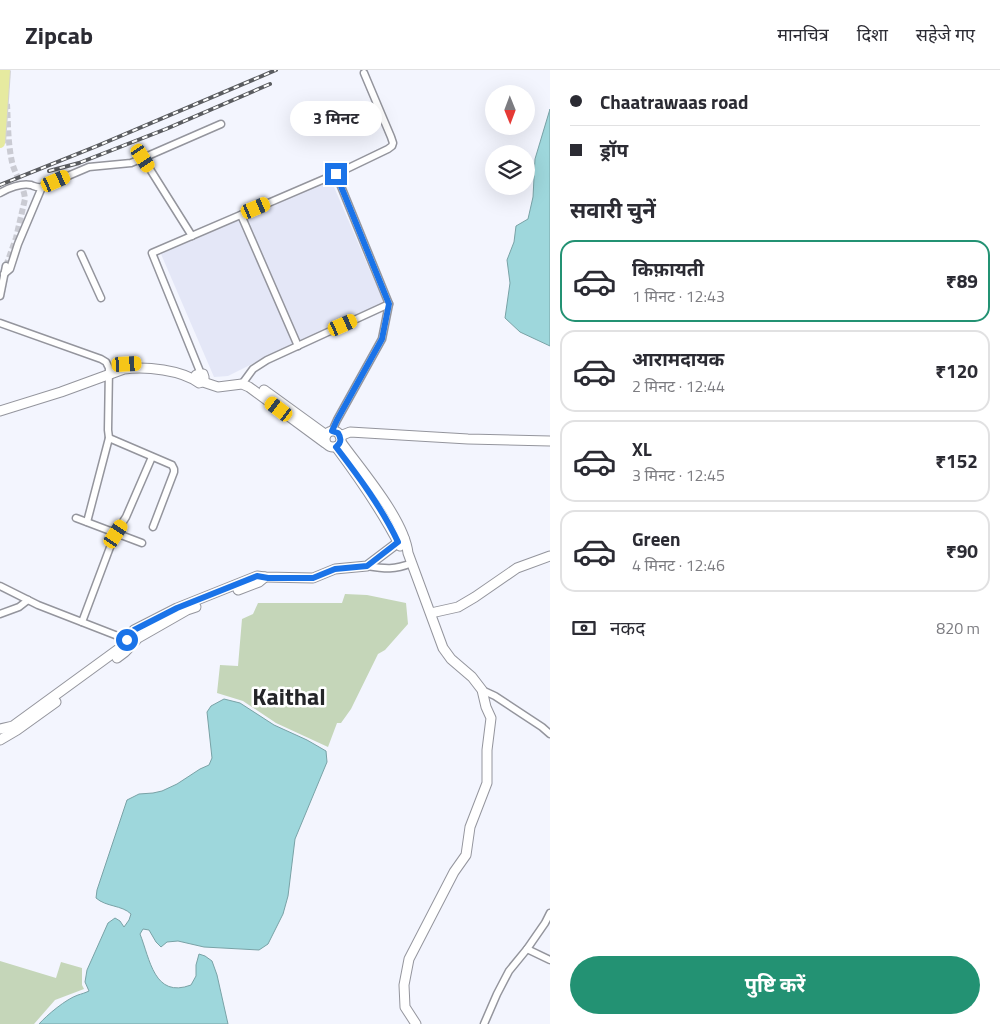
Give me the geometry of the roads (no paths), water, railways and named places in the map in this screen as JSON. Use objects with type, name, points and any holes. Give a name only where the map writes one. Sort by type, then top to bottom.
[{"type":"main road","points":[[0,143],[5,70]]},
{"type":"street","points":[[5,100],[9,70]]},
{"type":"street","points":[[200,377],[152,253],[336,174],[392,146],[391,137],[364,73]]},
{"type":"street","points":[[0,193],[17,186],[30,184],[38,188],[42,187],[89,167],[131,163],[221,124]]},
{"type":"street","points":[[143,158],[192,236]]},
{"type":"street","points":[[333,439],[337,420],[382,339],[389,304],[336,174]]},
{"type":"street","points":[[4,274],[10,269],[18,244],[42,187]]},
{"type":"street","points":[[240,215],[298,346]]},
{"type":"street","points":[[81,254],[101,298]]},
{"type":"street","points":[[0,296],[6,266]]},
{"type":"street","points":[[0,405],[109,371],[135,367],[200,377],[218,387],[243,382],[254,369],[267,360],[389,304]]},
{"type":"street","points":[[0,323],[101,358],[106,362],[109,371],[109,438],[86,522]]},
{"type":"street","points":[[0,411],[61,392],[109,371]]},
{"type":"street","points":[[243,382],[333,439],[391,512],[401,540],[400,546],[408,553],[442,648],[451,659],[472,677],[482,690],[491,718],[487,750],[487,783],[470,827],[466,854],[454,872],[409,959],[404,985],[405,1007],[416,1024]]},
{"type":"street","points":[[333,439],[350,432],[468,439],[550,441]]},
{"type":"street","points":[[109,438],[172,465],[174,469],[153,527]]},
{"type":"street","points":[[82,622],[116,534],[126,517],[152,457]]},
{"type":"street","points":[[76,518],[142,543]]},
{"type":"street","points":[[367,566],[401,540]]},
{"type":"street","points":[[430,613],[458,607],[517,568],[550,556]]},
{"type":"street","points":[[0,729],[13,726],[131,641],[187,610],[259,582],[265,577],[313,578],[335,569],[367,566],[388,569],[400,568],[412,563]]},
{"type":"street","points":[[0,586],[38,606],[131,641]]},
{"type":"street","points":[[0,614],[19,607],[28,600]]},
{"type":"street","points":[[0,740],[17,730],[125,652],[131,641]]},
{"type":"street","points":[[482,690],[495,696],[550,734]]},
{"type":"street","points":[[484,1024],[509,971],[527,949],[550,913]]},
{"type":"street","points":[[527,949],[550,960]]},
{"type":"water","points":[[550,109],[550,346],[520,332],[505,318],[510,283],[507,260],[514,242],[516,226],[528,219],[533,195],[535,195],[535,159]]},
{"type":"water","points":[[224,699],[240,703],[274,725],[326,751],[327,762],[295,839],[288,896],[283,914],[268,944],[259,950],[204,947],[178,941],[167,942],[161,947],[149,930],[143,929],[140,934],[155,974],[161,982],[169,986],[179,988],[191,985],[196,976],[199,954],[212,961],[228,1024],[39,1024],[62,1004],[73,997],[89,991],[85,982],[87,970],[108,923],[115,918],[124,927],[129,920],[131,914],[127,911],[104,903],[96,898],[127,800],[139,794],[162,791],[209,765],[212,758],[207,712],[211,706]]},
{"type":"tunnel","points":[[6,266],[16,238],[25,199],[13,167],[8,133],[7,104]]},
{"type":"railway","points":[[0,185],[276,70]]},
{"type":"railway","points":[[49,171],[79,163],[166,129],[270,84]]},
{"type":"district","name":"Kaithal","points":[[289,696]]}]
